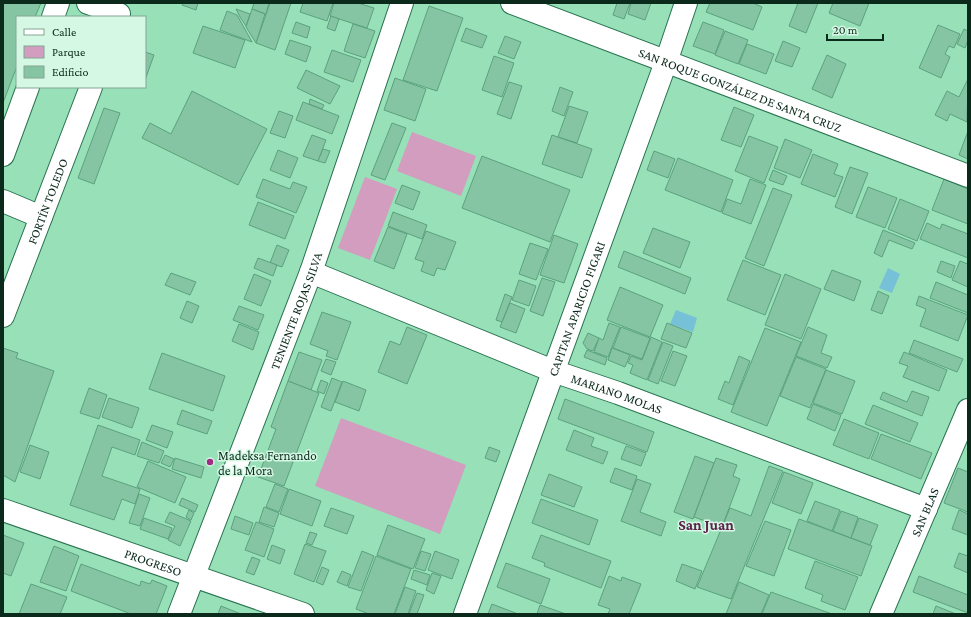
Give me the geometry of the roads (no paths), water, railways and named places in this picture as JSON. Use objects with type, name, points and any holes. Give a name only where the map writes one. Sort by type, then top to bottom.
[{"type":"street","points":[[53,16],[58,3]]},
{"type":"street","points":[[88,3],[120,11]]},
{"type":"street","name":"TENIENTE ROJAS SILVA","points":[[179,614],[192,576],[311,272],[402,3]]},
{"type":"street","name":"SAN ROQUE GONZÁLEZ DE SANTA CRUZ","points":[[512,3],[968,176]]},
{"type":"street","name":"CAPITAN APARICIO FIGARI","points":[[465,614],[666,62],[686,3]]},
{"type":"street","points":[[3,155],[28,88]]},
{"type":"street","name":"FORTÍN TOLEDO","points":[[3,316],[91,88]]},
{"type":"street","points":[[3,201],[41,217]]},
{"type":"street","name":"MARIANO MOLAS","points":[[311,272],[553,371],[618,393],[926,509]]},
{"type":"street","name":"SAN BLAS","points":[[881,614],[968,410]]},
{"type":"street","name":"PROGRESO","points":[[3,510],[303,614]]},
{"type":"water","points":[[888,268],[900,274],[892,293],[879,288]]},
{"type":"water","points":[[676,310],[697,318],[693,332],[670,324]]},
{"type":"place","name":"Madeksa Fernando de la Mora","points":[[210,462]]},
{"type":"district","name":"San Juan","points":[[706,525]]}]
